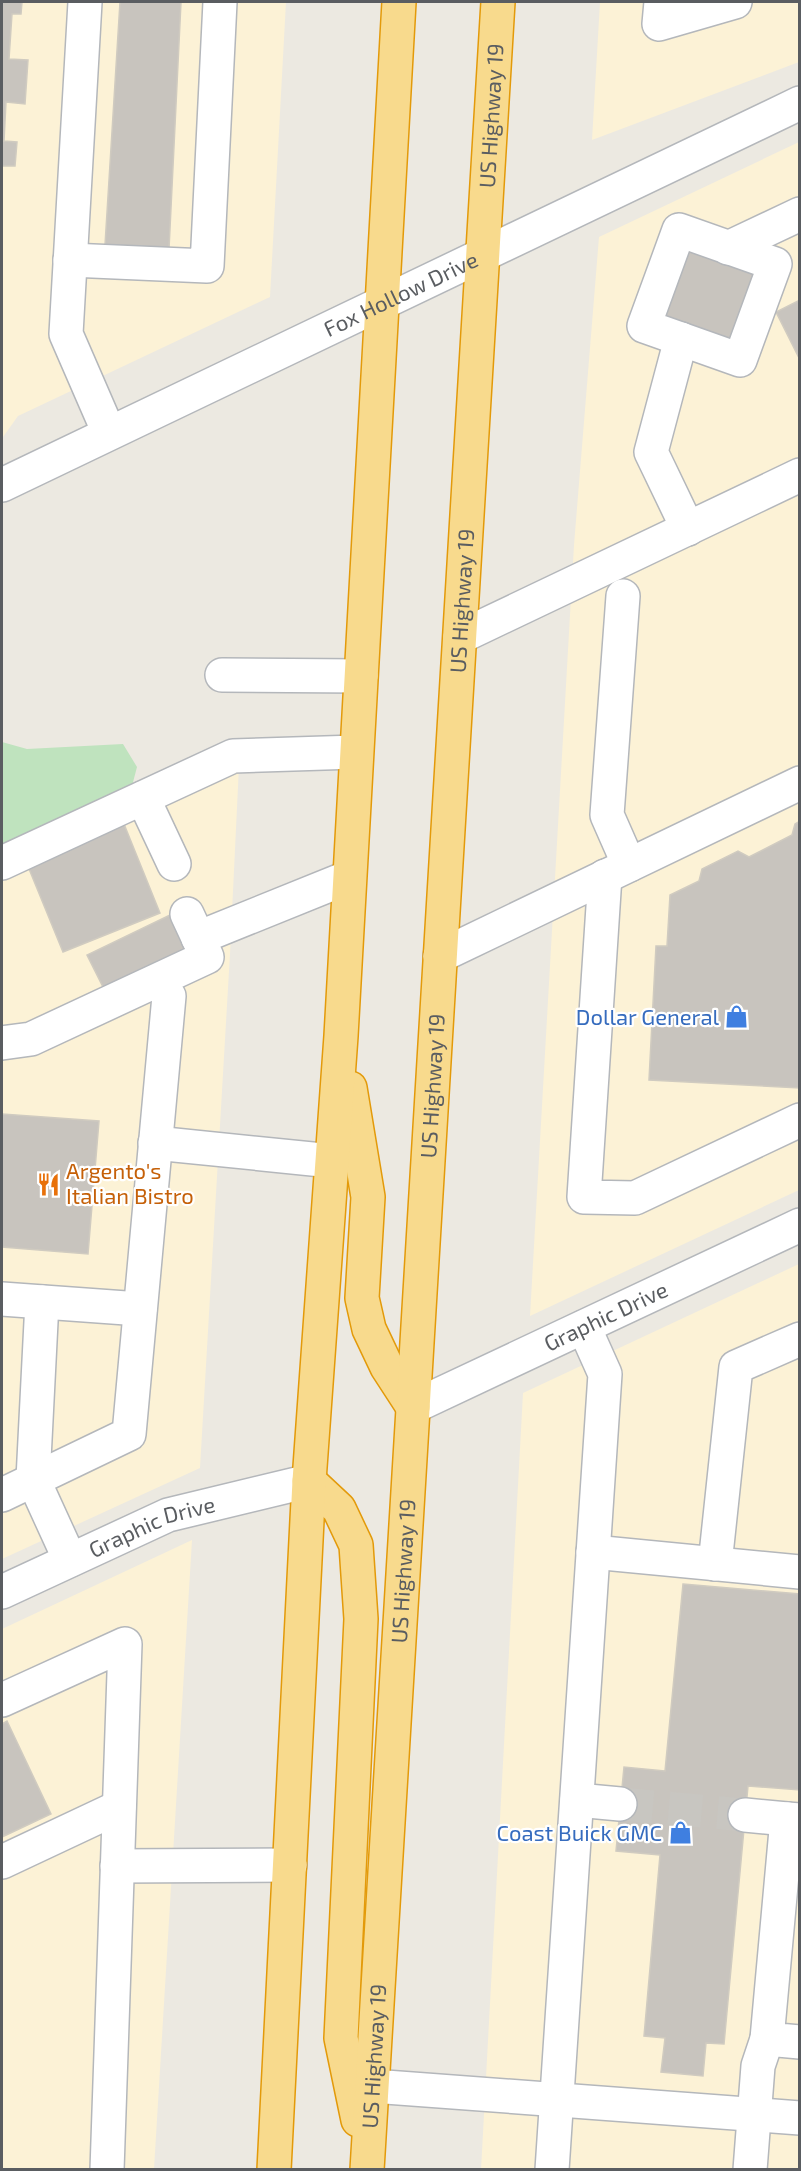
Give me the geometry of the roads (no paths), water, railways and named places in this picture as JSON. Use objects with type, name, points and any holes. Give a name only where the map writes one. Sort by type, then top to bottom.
[{"type":"highway","points":[[274,2169],[309,1481],[341,1036],[399,2]]},
{"type":"highway","name":"US Highway 19","points":[[367,2166],[498,2]]},
{"type":"highway","points":[[341,1036],[368,1197],[362,1298],[373,1338],[387,1367],[413,1407]]},
{"type":"highway","points":[[309,1481],[339,1509],[356,1545],[361,1619],[341,2038],[367,2166]]},
{"type":"street","points":[[85,2],[66,334],[109,433]]},
{"type":"street","points":[[70,260],[207,266],[220,2]]},
{"type":"street","points":[[661,2],[659,24],[735,2]]},
{"type":"street","name":"Fox Hollow Drive","points":[[2,485],[800,103]]},
{"type":"street","points":[[728,248],[800,214]]},
{"type":"street","points":[[679,230],[775,264],[740,360],[681,339],[644,326],[679,230]]},
{"type":"street","points":[[681,339],[651,452],[688,529]]},
{"type":"street","points":[[460,637],[800,475]]},
{"type":"street","points":[[623,596],[607,815],[617,871],[584,1197],[635,1198],[800,1120]]},
{"type":"street","points":[[222,675],[360,676]]},
{"type":"street","points":[[2,863],[233,756],[356,752]]},
{"type":"street","points":[[440,956],[800,783]]},
{"type":"street","points":[[143,798],[174,864]]},
{"type":"street","points":[[2,1043],[31,1039],[207,957],[192,926],[349,877]]},
{"type":"street","points":[[2,1495],[129,1434],[169,996]]},
{"type":"street","points":[[155,1143],[332,1161]]},
{"type":"street","name":"Graphic Drive","points":[[413,1407],[800,1226]]},
{"type":"street","points":[[2,1299],[140,1309]]},
{"type":"street","points":[[42,1302],[33,1479],[70,1560]]},
{"type":"street","points":[[552,2169],[605,1374],[584,1327]]},
{"type":"street","points":[[715,1564],[736,1367],[800,1339]]},
{"type":"street","name":"Graphic Drive","points":[[2,1592],[168,1515],[309,1481]]},
{"type":"street","points":[[593,1552],[800,1572]]},
{"type":"street","points":[[2,1700],[125,1644],[106,2169]]},
{"type":"street","points":[[577,1800],[620,1804]]},
{"type":"street","points":[[2,1862],[119,1807]]},
{"type":"street","points":[[745,1815],[793,1820],[767,2039],[758,2066],[750,2169]]},
{"type":"street","points":[[117,1866],[290,1865]]},
{"type":"street","points":[[767,2039],[800,2042]]},
{"type":"street","points":[[372,2086],[800,2118]]},
{"type":"tunnel","points":[[620,1804],[745,1815]]},
{"type":"place","name":"Dollar General","points":[[737,1017]]},
{"type":"place","name":"Argento's Italian Bistro","points":[[48,1184]]},
{"type":"place","name":"Coast Buick GMC","points":[[680,1833]]}]
